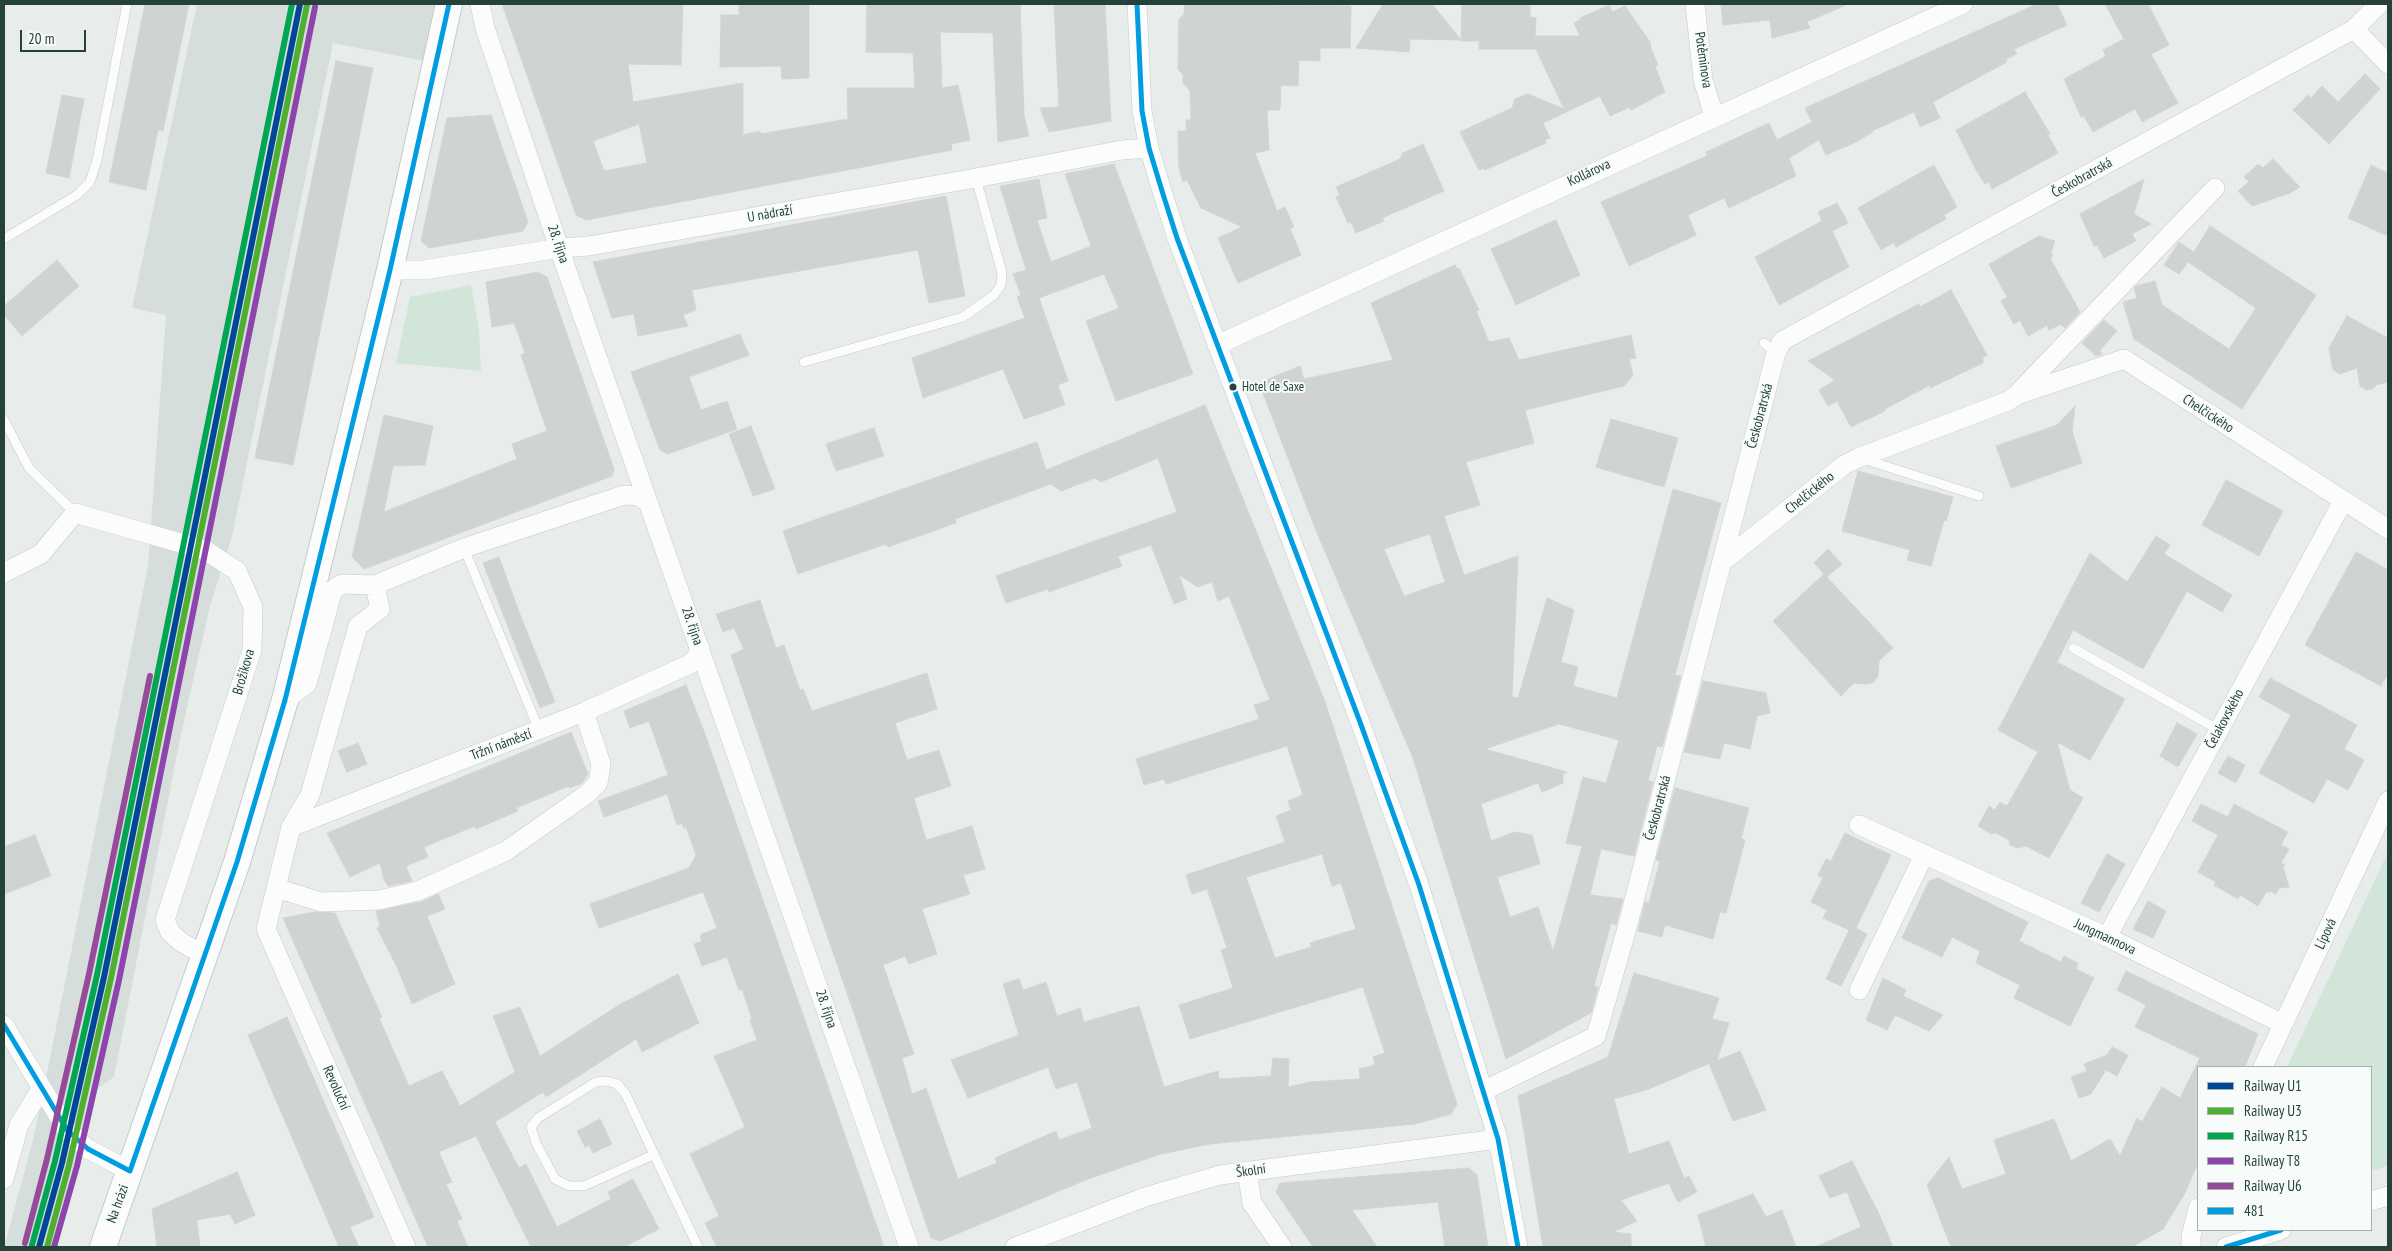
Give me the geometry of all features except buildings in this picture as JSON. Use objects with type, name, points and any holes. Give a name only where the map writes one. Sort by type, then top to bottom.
[{"type":"main road","name":"Na hrázi","points":[[103,1247],[237,862],[285,700],[390,270],[449,4]]},
{"type":"street","name":"28. října","points":[[480,4],[486,28],[559,248],[909,1247]]},
{"type":"street","points":[[1137,4],[1140,87],[1149,148],[1177,238],[1419,885],[1498,1139],[1518,1247]]},
{"type":"street","name":"Potěminova","points":[[1696,4],[1703,80],[1714,116]]},
{"type":"street","name":"Kollárova","points":[[1217,345],[1962,4]]},
{"type":"street","name":"Českobratrská","points":[[1483,1091],[1596,1036],[1627,928],[1722,562],[1770,348],[2354,30],[2379,4]]},
{"type":"street","points":[[2354,30],[2388,64]]},
{"type":"street","name":"U nádraží","points":[[390,270],[405,272],[424,270],[559,248],[590,246],[976,178],[1122,150],[1149,148]]},
{"type":"street","name":"Chelčického","points":[[1722,562],[1844,465],[2008,401],[2017,395],[2215,188]]},
{"type":"street","name":"Chelčického","points":[[2017,395],[2124,359],[2388,529]]},
{"type":"street","points":[[285,700],[307,684],[333,590],[342,584],[375,585],[464,548],[624,495],[638,496],[648,502]]},
{"type":"street","name":"Čelakovského","points":[[2107,937],[2343,501]]},
{"type":"street","points":[[4,573],[41,554],[75,513]]},
{"type":"street","name":"Brožíkova","points":[[75,513],[205,550],[237,571],[253,607],[252,650],[165,920],[170,932],[181,942],[204,955]]},
{"type":"street","points":[[375,585],[380,609],[358,626],[310,795],[291,827],[276,888],[321,902],[379,900],[418,891],[506,851],[587,794],[598,783],[601,764],[584,712]]},
{"type":"street","name":"Tržní náměstí","points":[[291,827],[584,712],[690,664],[698,657],[700,648]]},
{"type":"street","name":"Lípová","points":[[2263,1066],[2388,801]]},
{"type":"street","name":"Jungmannova","points":[[1859,825],[2107,937],[2284,1024]]},
{"type":"street","points":[[1859,990],[1924,855]]},
{"type":"street","name":"Revoluční","points":[[276,888],[266,929],[406,1247]]},
{"type":"street","points":[[4,1025],[67,1130],[88,1149],[130,1171]]},
{"type":"street","points":[[4,1180],[19,1125],[41,1089]]},
{"type":"street","name":"Školní","points":[[1015,1247],[1145,1197],[1220,1175],[1498,1139]]},
{"type":"street","points":[[1247,1171],[1252,1203],[1282,1247]]},
{"type":"street","points":[[2372,1201],[2388,1196]]},
{"type":"street","points":[[2191,1247],[2191,1236],[2197,1212]]},
{"type":"street","points":[[2226,1247],[2278,1231]]},
{"type":"lane","points":[[4,240],[77,195],[90,182],[97,160],[127,4]]},
{"type":"lane","points":[[804,362],[963,317],[994,295],[1001,285],[1002,273],[976,178]]},
{"type":"lane","points":[[4,420],[29,468],[75,513]]},
{"type":"lane","points":[[1858,458],[1979,496]]},
{"type":"lane","points":[[464,548],[539,730]]},
{"type":"lane","points":[[2073,648],[2219,730]]},
{"type":"lane","points":[[653,1155],[584,1186],[569,1186],[555,1179],[536,1143],[531,1127],[538,1118],[596,1082],[607,1081],[617,1084],[625,1093],[698,1247]]},
{"type":"shaded area","points":[[197,4],[436,4],[425,61],[333,43],[232,536],[210,606],[181,734],[114,1077],[97,1089],[82,1156],[57,1247],[4,1247],[32,1144],[46,1078],[148,566],[166,315],[132,308]]},
{"type":"green space","points":[[471,285],[479,329],[481,371],[396,363],[410,297]]},
{"type":"green space","points":[[2388,852],[2388,1166],[2372,1171],[2372,1066],[2287,1066]]},
{"type":"rail line","name":"R15","points":[[32,1245],[55,1161],[97,975],[292,4]]},
{"type":"rail line","name":"U1","points":[[39,1247],[62,1163],[104,977],[300,4]]},
{"type":"rail line","name":"U3","points":[[47,1247],[69,1165],[111,978],[307,5]]},
{"type":"rail line","name":"T8","points":[[54,1247],[77,1166],[119,980],[315,7]]},
{"type":"rail line","name":"U6","points":[[25,1243],[47,1159],[89,974],[150,676]]},
{"type":"transit line","name":"481","points":[[130,1171],[237,862],[285,700],[390,270],[449,4]]},
{"type":"transit line","name":"481","points":[[1137,4],[1142,111],[1149,148],[1162,191],[1177,238],[1360,722],[1419,885],[1498,1139],[1518,1247]]},
{"type":"transit line","name":"481","points":[[4,1025],[67,1130],[88,1149],[130,1171]]},
{"type":"transit line","name":"481","points":[[2226,1247],[2278,1231]]},
{"type":"place","name":"Hotel de Saxe","points":[[1233,387]]}]
